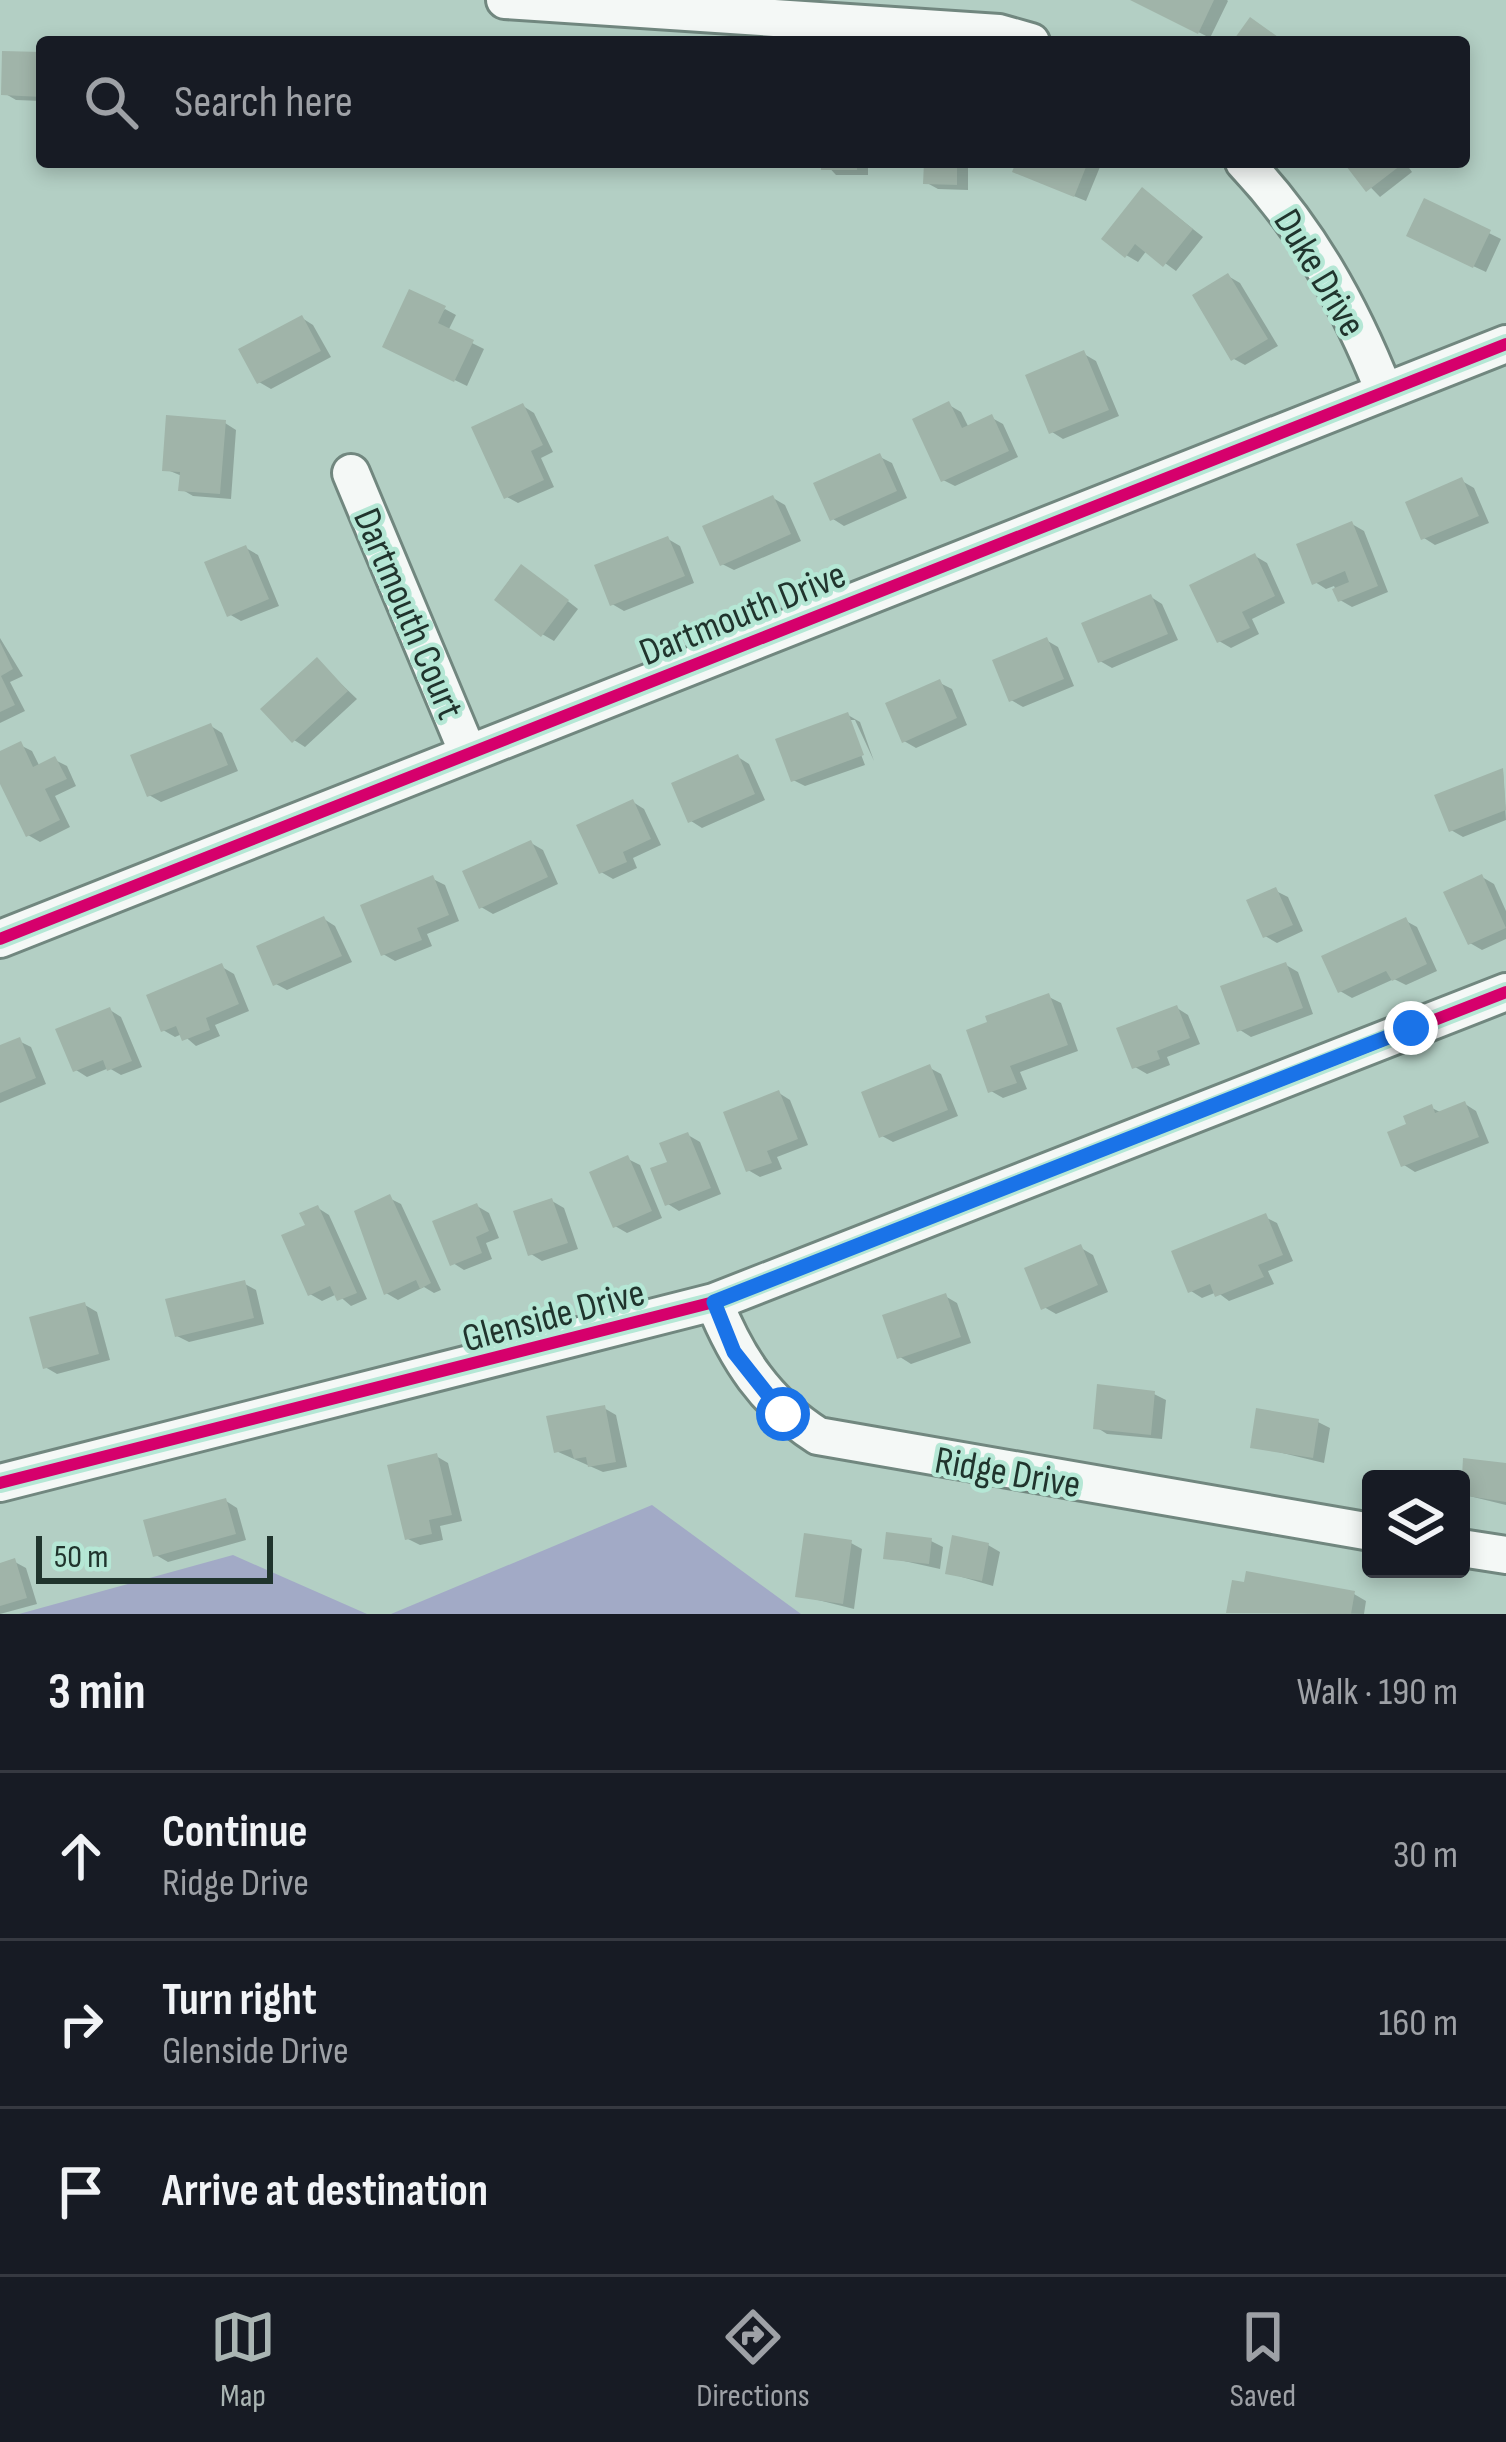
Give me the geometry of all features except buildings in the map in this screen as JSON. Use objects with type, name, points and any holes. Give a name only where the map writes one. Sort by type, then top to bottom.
[{"type":"street","points":[[505,0],[1010,36]]},
{"type":"street","name":"Duke Drive","points":[[1249,168],[1294,220],[1343,295],[1384,391]]},
{"type":"street","name":"Dartmouth Drive","points":[[0,939],[1506,344]]},
{"type":"street","name":"Dartmouth Court","points":[[351,473],[468,753]]},
{"type":"street","name":"Glenside Drive","points":[[0,1483],[714,1302],[1506,992]]},
{"type":"street","name":"Ridge Drive","points":[[714,1302],[734,1352],[758,1384],[783,1414],[818,1436],[1362,1530]]},
{"type":"street","points":[[1470,1549],[1506,1555]]},
{"type":"shaded area","points":[[652,1505],[801,1614],[391,1614]]},
{"type":"shaded area","points":[[233,1555],[367,1614],[19,1614]]},
{"type":"cycle path","points":[[0,939],[1506,344]]},
{"type":"cycle path","points":[[0,1483],[714,1302],[1506,992]]},
{"type":"route","points":[[783,1414],[734,1352],[714,1302],[1411,1028]]}]
